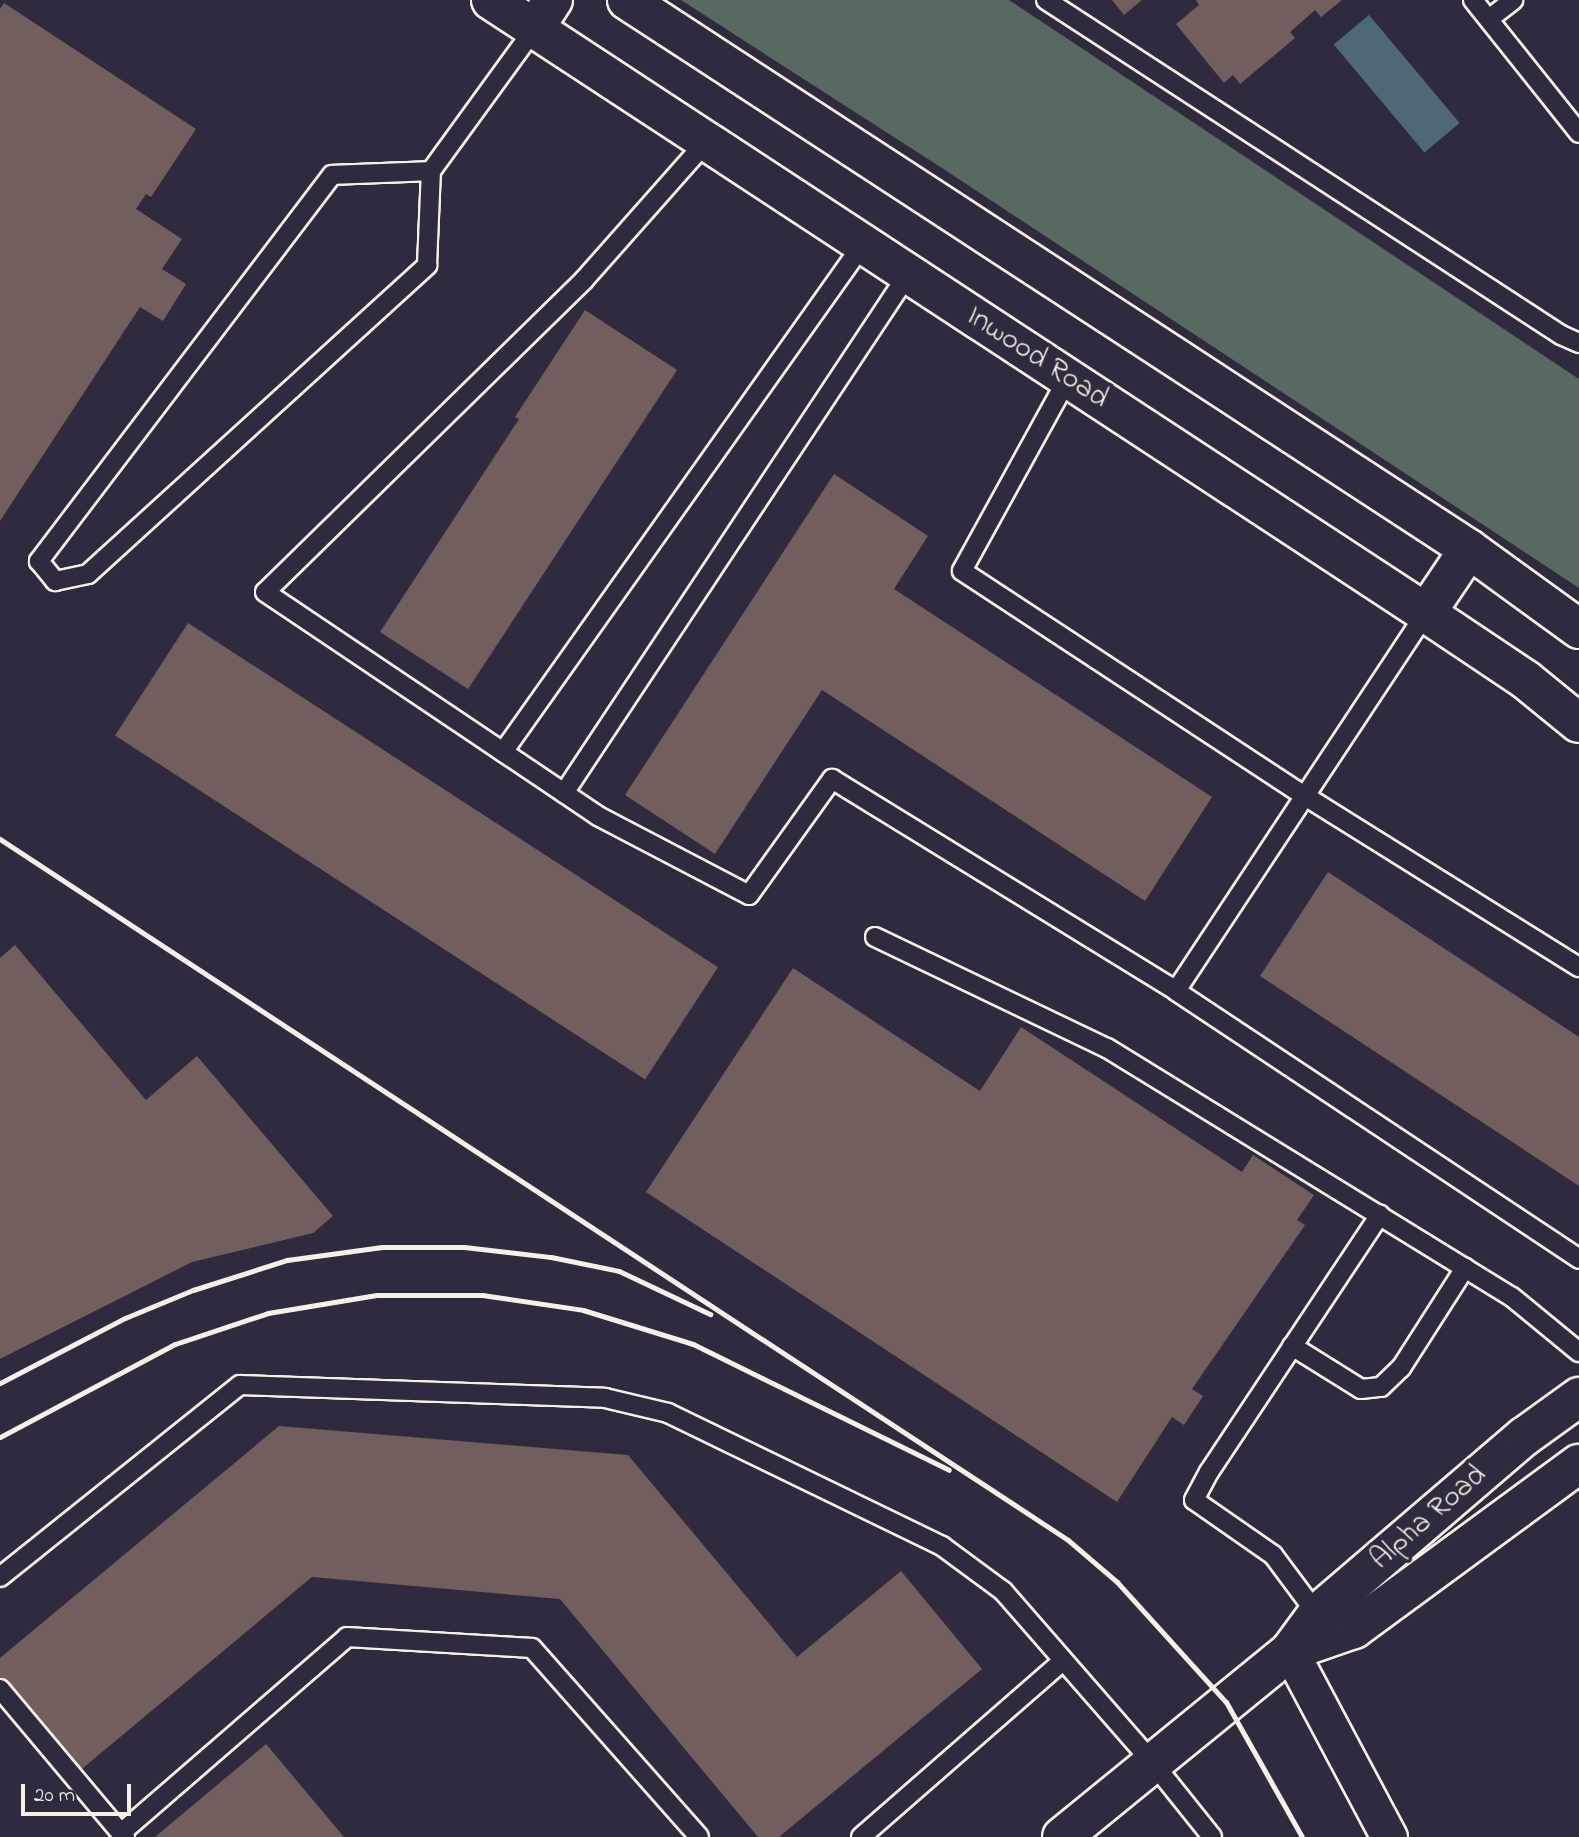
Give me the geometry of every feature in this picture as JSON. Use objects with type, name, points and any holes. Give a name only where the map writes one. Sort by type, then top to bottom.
[{"type":"main road","name":"Inwood Road","points":[[491,0],[543,15],[706,142],[1426,613],[1526,680],[1579,723]]},
{"type":"main road","points":[[627,0],[1469,549],[1579,629]]},
{"type":"main road","points":[[1426,613],[1469,549]]},
{"type":"main road","name":"Alpha Road","points":[[1062,1837],[1290,1651],[1317,1614],[1525,1436],[1576,1406]]},
{"type":"main road","name":"Alpha Road","points":[[1290,1651],[1354,1629],[1579,1464]]},
{"type":"street","points":[[1290,1651],[1389,1837]]},
{"type":"lane","points":[[1046,0],[1560,335],[1579,343]]},
{"type":"lane","points":[[1473,0],[1579,133]]},
{"type":"lane","points":[[1489,19],[1513,0]]},
{"type":"lane","points":[[431,172],[332,175],[38,561],[55,581],[88,574],[426,264],[431,172],[543,15]]},
{"type":"lane","points":[[706,142],[584,280],[265,592],[598,816],[749,895],[832,779],[1176,991],[1579,1259]]},
{"type":"lane","points":[[503,752],[863,244]]},
{"type":"lane","points":[[564,793],[908,274]]},
{"type":"lane","points":[[1068,378],[962,571],[1305,796],[1579,967]]},
{"type":"lane","points":[[1176,991],[1426,613]]},
{"type":"lane","points":[[875,937],[1107,1048],[1512,1297],[1579,1352]]},
{"type":"lane","points":[[1317,1614],[1273,1555],[1194,1500],[1292,1346],[1380,1216]]},
{"type":"lane","points":[[1292,1346],[1361,1389],[1381,1387],[1401,1368],[1465,1268]]},
{"type":"lane","points":[[0,1577],[240,1385],[605,1398],[668,1413],[942,1546],[1003,1591],[1152,1762],[1212,1837]]},
{"type":"lane","points":[[0,1689],[123,1835],[346,1637],[532,1648],[699,1837]]},
{"type":"lane","points":[[861,1837],[1063,1661]]},
{"type":"green space","points":[[681,0],[1009,0],[1579,379],[1579,588],[945,170]]},
{"type":"water","points":[[1369,15],[1460,123],[1424,153],[1334,45]]},
{"type":"building","points":[[1112,0],[1142,0],[1124,15]]},
{"type":"building","points":[[1196,0],[1342,0],[1321,17],[1315,10],[1290,32],[1295,38],[1240,84],[1233,75],[1224,83],[1176,24],[1199,5]]},
{"type":"building","points":[[4,3],[196,129],[151,197],[146,194],[136,209],[182,239],[162,269],[186,284],[163,321],[140,307],[0,521],[0,9]]},
{"type":"building","points":[[585,310],[677,370],[468,689],[380,632],[519,419],[515,417]]},
{"type":"building","points":[[834,474],[928,536],[894,589],[1212,797],[1145,901],[822,690],[715,854],[625,795]]},
{"type":"building","points":[[188,623],[718,967],[645,1080],[115,735]]},
{"type":"building","points":[[1328,872],[1579,1037],[1579,1186],[1260,976]]},
{"type":"building","points":[[15,945],[146,1100],[197,1056],[333,1216],[313,1233],[192,1262],[0,1359],[0,958]]},
{"type":"building","points":[[793,968],[980,1091],[1021,1027],[1242,1172],[1253,1155],[1314,1195],[1297,1220],[1305,1225],[1192,1389],[1203,1396],[1184,1425],[1172,1417],[1117,1502],[646,1192]]},
{"type":"building","points":[[279,1426],[628,1455],[797,1657],[901,1571],[982,1669],[779,1837],[758,1837],[560,1599],[312,1577],[77,1773],[0,1681],[0,1658]]},
{"type":"building","points":[[266,1744],[344,1837],[155,1837]]},
{"type":"railway","points":[[0,839],[1068,1540],[1117,1582],[1226,1702],[1302,1837]]},
{"type":"railway","points":[[0,1383],[125,1318],[193,1290],[287,1260],[382,1247],[464,1247],[551,1257],[619,1271],[710,1314]]},
{"type":"railway","points":[[0,1437],[175,1344],[268,1313],[377,1295],[482,1295],[583,1310],[693,1344],[949,1470]]}]
